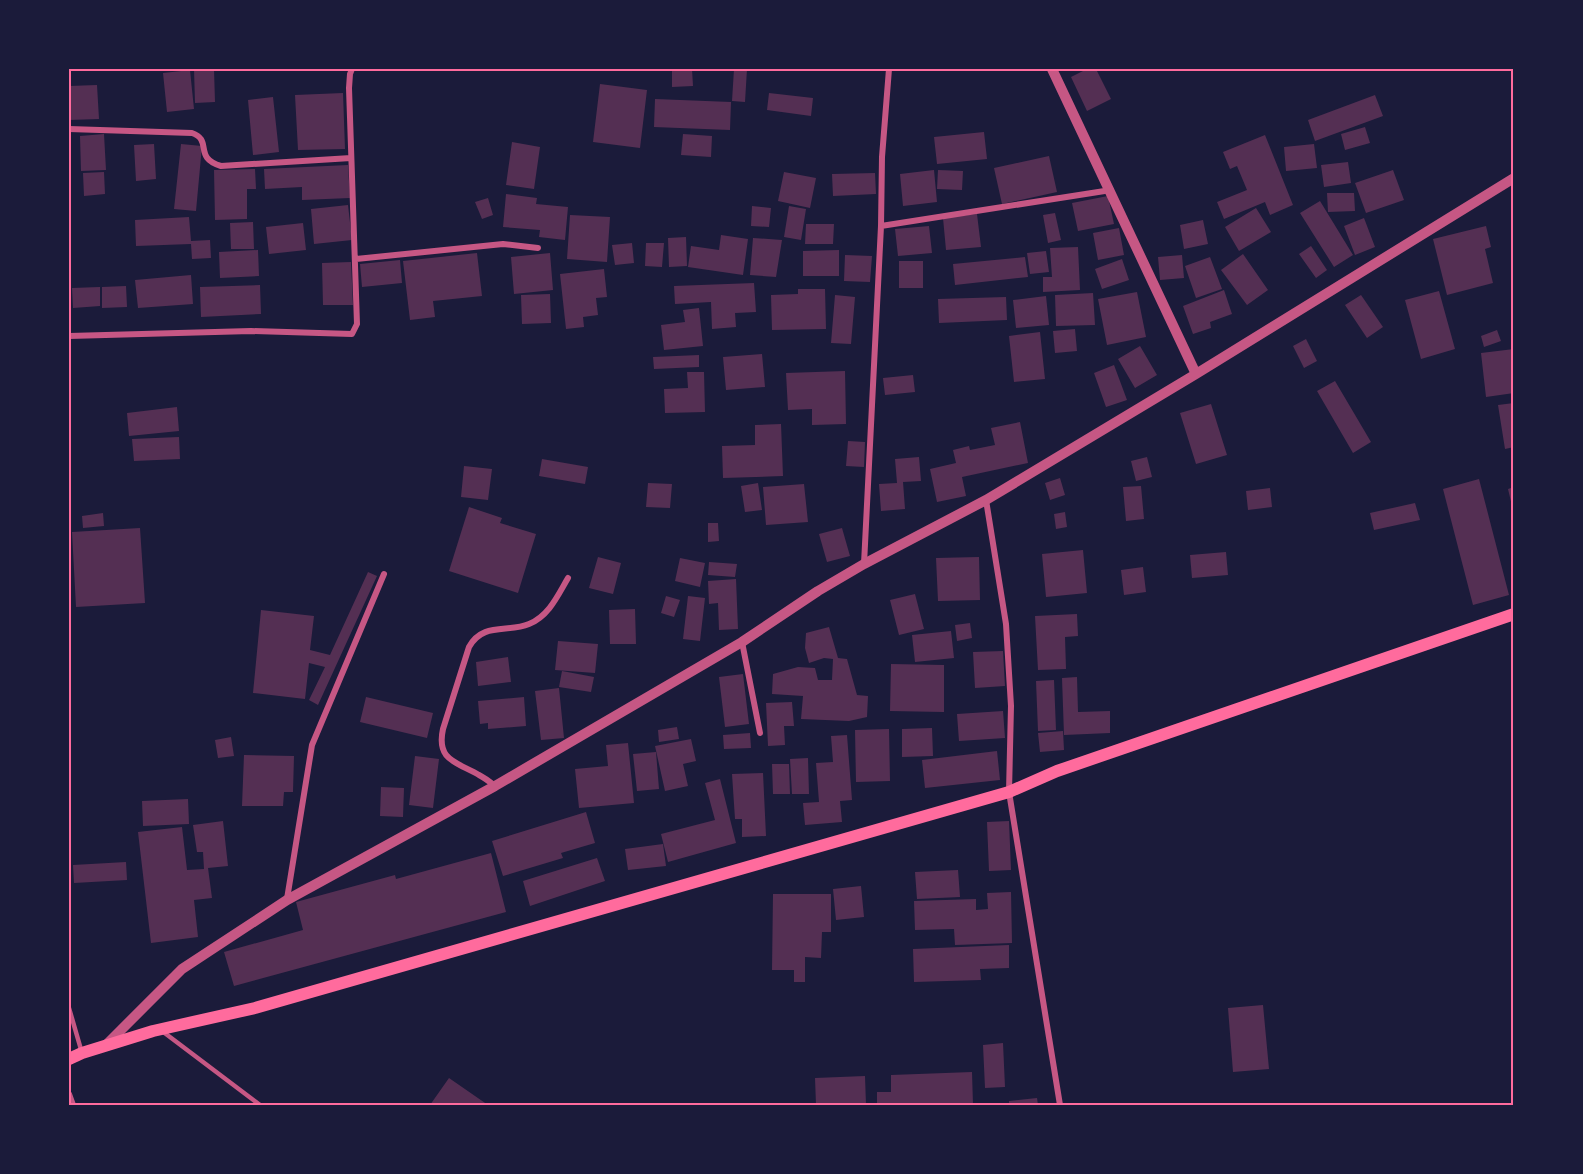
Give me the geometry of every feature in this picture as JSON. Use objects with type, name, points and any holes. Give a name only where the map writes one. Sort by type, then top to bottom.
[{"type":"main road","points":[[69,1059],[159,1030],[255,1008],[1009,792],[1058,771],[1514,614]]},
{"type":"street","points":[[69,336],[251,331],[352,334],[357,324],[348,88],[352,69]]},
{"type":"street","points":[[864,564],[881,226],[882,157],[889,69]]},
{"type":"street","points":[[1053,69],[1196,374]]},
{"type":"street","points":[[69,129],[192,133],[198,135],[202,140],[206,157],[210,162],[221,166],[351,158]]},
{"type":"street","points":[[104,1046],[182,969],[287,900],[495,786],[742,642],[818,591],[864,564],[986,500],[1514,178]]},
{"type":"street","points":[[881,226],[1111,190]]},
{"type":"street","points":[[356,258],[503,244],[538,248]]},
{"type":"street","points":[[986,500],[1006,624],[1011,706],[1009,792],[1060,1105]]},
{"type":"street","points":[[287,900],[312,745],[384,574]]},
{"type":"street","points":[[495,786],[480,775],[451,761],[443,752],[441,742],[443,729],[470,647],[480,634],[529,624],[537,619],[552,606],[568,578]]},
{"type":"street","points":[[742,642],[760,733]]},
{"type":"street","points":[[69,1094],[73,1105]]},
{"type":"lane","points":[[69,1008],[82,1053]]},
{"type":"lane","points":[[159,1030],[260,1105]]},
{"type":"building","points":[[194,69],[214,69],[215,102],[195,103]]},
{"type":"building","points":[[672,69],[692,69],[693,86],[672,87]]},
{"type":"building","points":[[734,69],[747,69],[745,102],[732,101]]},
{"type":"building","points":[[1087,69],[1096,69],[1111,99],[1087,111],[1071,77]]},
{"type":"building","points":[[190,70],[194,109],[167,112],[163,73]]},
{"type":"building","points":[[600,84],[647,90],[640,148],[593,142]]},
{"type":"building","points":[[97,85],[99,119],[69,120],[69,86]]},
{"type":"building","points":[[343,93],[345,149],[298,150],[295,95]]},
{"type":"building","points":[[769,93],[813,98],[811,116],[767,110]]},
{"type":"building","points":[[1375,95],[1383,116],[1315,141],[1308,120]]},
{"type":"building","points":[[273,97],[279,152],[253,155],[248,100]]},
{"type":"building","points":[[655,99],[731,102],[730,130],[654,127]]},
{"type":"building","points":[[1365,127],[1370,143],[1345,150],[1341,134]]},
{"type":"building","points":[[984,132],[987,159],[937,164],[934,137]]},
{"type":"building","points":[[104,134],[106,170],[81,171],[80,136]]},
{"type":"building","points":[[683,134],[712,136],[711,157],[681,155]]},
{"type":"building","points":[[1265,135],[1293,205],[1270,215],[1265,202],[1224,219],[1217,202],[1247,190],[1237,166],[1230,169],[1223,152]]},
{"type":"building","points":[[512,142],[540,147],[534,189],[506,185]]},
{"type":"building","points":[[154,144],[156,179],[136,181],[134,145]]},
{"type":"building","points":[[181,144],[202,146],[196,211],[174,209]]},
{"type":"building","points":[[1314,144],[1317,168],[1286,171],[1284,147]]},
{"type":"building","points":[[1049,156],[1057,192],[1002,204],[994,168]]},
{"type":"building","points":[[1348,162],[1351,183],[1324,187],[1321,165]]},
{"type":"building","points":[[348,165],[350,198],[302,200],[302,187],[265,189],[264,169]]},
{"type":"building","points":[[255,169],[256,189],[247,189],[247,219],[215,220],[214,170]]},
{"type":"building","points":[[934,170],[937,202],[903,206],[900,174]]},
{"type":"building","points":[[938,170],[963,171],[962,190],[937,189]]},
{"type":"building","points":[[1393,170],[1404,200],[1366,213],[1355,183]]},
{"type":"building","points":[[104,172],[105,194],[84,196],[83,173]]},
{"type":"building","points":[[784,172],[816,178],[810,208],[778,201]]},
{"type":"building","points":[[875,173],[876,194],[833,196],[832,174]]},
{"type":"building","points":[[1327,193],[1354,193],[1355,211],[1328,212]]},
{"type":"building","points":[[506,194],[537,198],[536,204],[568,207],[565,240],[539,237],[540,230],[503,227]]},
{"type":"building","points":[[1108,196],[1114,224],[1078,231],[1072,203]]},
{"type":"building","points":[[488,198],[493,215],[482,219],[475,202]]},
{"type":"building","points":[[1320,201],[1353,255],[1334,267],[1300,213]]},
{"type":"building","points":[[348,205],[352,240],[314,244],[311,209]]},
{"type":"building","points":[[752,206],[771,208],[769,227],[751,226]]},
{"type":"building","points":[[789,206],[806,209],[801,240],[784,237]]},
{"type":"building","points":[[1256,208],[1271,232],[1239,251],[1225,227]]},
{"type":"building","points":[[1055,213],[1061,240],[1048,243],[1043,215]]},
{"type":"building","points":[[977,214],[981,247],[946,250],[943,218]]},
{"type":"building","points":[[570,215],[610,217],[607,262],[567,259]]},
{"type":"building","points":[[189,217],[191,241],[210,240],[211,258],[192,259],[191,244],[136,246],[135,220]]},
{"type":"building","points":[[1364,218],[1375,247],[1355,255],[1344,226]]},
{"type":"building","points":[[1203,220],[1208,244],[1184,249],[1180,225]]},
{"type":"building","points":[[253,222],[254,249],[231,249],[230,223]]},
{"type":"building","points":[[303,223],[306,250],[269,254],[266,227]]},
{"type":"building","points":[[806,224],[834,224],[833,244],[805,244]]},
{"type":"building","points":[[929,226],[932,253],[898,256],[895,229]]},
{"type":"building","points":[[1486,226],[1491,247],[1485,249],[1493,283],[1447,295],[1433,239]]},
{"type":"building","points":[[1119,228],[1124,255],[1098,260],[1093,233]]},
{"type":"building","points":[[721,235],[748,239],[743,275],[688,267],[691,246],[719,250]]},
{"type":"building","points":[[686,237],[687,266],[669,267],[668,238]]},
{"type":"building","points":[[753,238],[782,240],[776,277],[750,275]]},
{"type":"building","points":[[632,243],[634,263],[615,265],[612,245]]},
{"type":"building","points":[[646,243],[664,243],[662,267],[645,266]]},
{"type":"building","points":[[1311,246],[1327,270],[1316,278],[1299,254]]},
{"type":"building","points":[[1078,247],[1080,290],[1043,292],[1043,277],[1052,277],[1050,248]]},
{"type":"building","points":[[258,250],[259,276],[220,278],[219,252]]},
{"type":"building","points":[[839,250],[839,276],[803,276],[803,251]]},
{"type":"building","points":[[1046,251],[1049,272],[1030,274],[1027,253]]},
{"type":"building","points":[[477,253],[482,296],[433,301],[435,317],[410,320],[403,261]]},
{"type":"building","points":[[550,253],[553,290],[514,294],[511,257]]},
{"type":"building","points":[[1243,254],[1268,290],[1247,305],[1221,270]]},
{"type":"building","points":[[845,255],[872,256],[870,282],[844,281]]},
{"type":"building","points":[[1182,255],[1184,278],[1160,280],[1158,257]]},
{"type":"building","points":[[1025,257],[1028,277],[955,285],[953,264]]},
{"type":"building","points":[[1210,257],[1222,289],[1196,298],[1185,266]]},
{"type":"building","points":[[1122,259],[1129,280],[1102,289],[1095,269]]},
{"type":"building","points":[[400,260],[402,283],[362,287],[360,264]]},
{"type":"building","points":[[899,261],[923,261],[923,288],[899,288]]},
{"type":"building","points":[[351,262],[353,305],[323,305],[322,263]]},
{"type":"building","points":[[604,269],[607,297],[596,298],[598,315],[583,317],[584,327],[566,329],[560,274]]},
{"type":"building","points":[[191,275],[193,304],[138,308],[135,280]]},
{"type":"building","points":[[754,283],[756,312],[735,313],[736,327],[712,329],[711,302],[675,304],[674,286]]},
{"type":"building","points":[[260,285],[261,314],[201,317],[200,287]]},
{"type":"building","points":[[126,286],[127,307],[102,308],[102,287]]},
{"type":"building","points":[[100,287],[100,306],[73,308],[72,288]]},
{"type":"building","points":[[798,289],[825,289],[826,329],[772,330],[771,295],[798,294]]},
{"type":"building","points":[[1224,290],[1232,314],[1210,322],[1211,328],[1193,334],[1183,306]]},
{"type":"building","points":[[1439,291],[1455,349],[1421,359],[1405,300]]},
{"type":"building","points":[[1137,292],[1146,337],[1107,345],[1098,299]]},
{"type":"building","points":[[1093,293],[1095,325],[1056,326],[1055,295]]},
{"type":"building","points":[[550,294],[551,323],[522,324],[521,295]]},
{"type":"building","points":[[835,295],[855,297],[851,344],[831,343]]},
{"type":"building","points":[[1361,295],[1383,327],[1367,338],[1345,305]]},
{"type":"building","points":[[1046,296],[1049,325],[1016,328],[1013,300]]},
{"type":"building","points":[[1006,297],[1007,320],[939,323],[938,299]]},
{"type":"building","points":[[699,308],[703,346],[664,350],[661,325],[685,322],[683,310]]},
{"type":"building","points":[[1075,329],[1077,351],[1055,353],[1053,331]]},
{"type":"building","points":[[1497,330],[1501,341],[1484,347],[1481,336]]},
{"type":"building","points":[[1040,332],[1045,379],[1014,382],[1009,336]]},
{"type":"building","points":[[1306,339],[1317,361],[1304,368],[1293,346]]},
{"type":"building","points":[[1140,346],[1157,375],[1135,388],[1118,359]]},
{"type":"building","points":[[1514,349],[1514,393],[1486,397],[1481,353]]},
{"type":"building","points":[[762,354],[765,387],[726,390],[723,357]]},
{"type":"building","points":[[699,355],[699,367],[654,369],[653,357]]},
{"type":"building","points":[[1114,365],[1127,400],[1106,407],[1094,373]]},
{"type":"building","points":[[845,371],[846,424],[812,425],[812,409],[788,410],[786,373]]},
{"type":"building","points":[[687,372],[704,372],[705,412],[665,413],[664,389],[688,388]]},
{"type":"building","points":[[913,375],[915,392],[885,395],[883,378]]},
{"type":"building","points":[[1335,381],[1371,442],[1353,453],[1317,391]]},
{"type":"building","points":[[1514,403],[1514,447],[1505,449],[1498,405]]},
{"type":"building","points":[[1211,404],[1227,455],[1196,464],[1180,413]]},
{"type":"building","points":[[177,407],[179,431],[129,436],[127,413]]},
{"type":"building","points":[[1020,422],[1028,463],[962,477],[966,496],[937,502],[930,469],[956,463],[953,450],[969,446],[970,450],[995,445],[991,428]]},
{"type":"building","points":[[781,424],[783,476],[723,478],[722,446],[755,445],[755,425]]},
{"type":"building","points":[[179,437],[180,459],[134,461],[132,439]]},
{"type":"building","points":[[848,441],[865,442],[864,467],[846,466]]},
{"type":"building","points":[[919,457],[921,481],[903,482],[905,509],[881,511],[879,484],[897,483],[895,459]]},
{"type":"building","points":[[1147,457],[1152,477],[1136,481],[1131,461]]},
{"type":"building","points":[[542,459],[588,467],[585,484],[539,476]]},
{"type":"building","points":[[464,466],[492,469],[488,500],[461,497]]},
{"type":"building","points":[[1060,478],[1065,495],[1050,500],[1045,483]]},
{"type":"building","points":[[1479,479],[1509,595],[1473,605],[1443,489]]},
{"type":"building","points":[[648,483],[672,484],[670,508],[646,507]]},
{"type":"building","points":[[758,483],[762,510],[745,512],[741,486]]},
{"type":"building","points":[[804,484],[808,522],[766,525],[763,487]]},
{"type":"building","points":[[1141,486],[1144,519],[1126,521],[1123,487]]},
{"type":"building","points":[[1514,487],[1514,510],[1513,510],[1508,489]]},
{"type":"building","points":[[1270,488],[1272,507],[1248,510],[1246,491]]},
{"type":"building","points":[[1415,503],[1420,520],[1374,530],[1370,513]]},
{"type":"building","points":[[469,507],[502,518],[500,523],[536,534],[518,593],[449,571]]},
{"type":"building","points":[[1065,512],[1067,527],[1056,529],[1054,514]]},
{"type":"building","points":[[103,513],[104,526],[83,528],[82,516]]},
{"type":"building","points":[[708,523],[718,523],[719,541],[708,542]]},
{"type":"building","points":[[140,528],[145,603],[76,607],[72,532]]},
{"type":"building","points":[[842,528],[850,556],[827,562],[819,534]]},
{"type":"building","points":[[1083,550],[1087,593],[1046,597],[1042,554]]},
{"type":"building","points":[[1226,552],[1228,575],[1192,578],[1190,555]]},
{"type":"building","points":[[598,557],[621,563],[613,594],[589,588]]},
{"type":"building","points":[[979,557],[980,600],[938,601],[936,558]]},
{"type":"building","points":[[680,558],[705,563],[700,587],[675,581]]},
{"type":"building","points":[[709,562],[737,564],[735,577],[708,575]]},
{"type":"building","points":[[1143,567],[1146,592],[1124,595],[1121,570]]},
{"type":"building","points":[[368,572],[377,576],[318,705],[309,700],[325,667],[309,663],[305,699],[253,693],[261,610],[314,616],[310,650],[330,655]]},
{"type":"building","points":[[736,579],[738,629],[719,630],[718,603],[709,604],[708,581]]},
{"type":"building","points":[[915,594],[924,629],[899,635],[890,600]]},
{"type":"building","points":[[666,596],[680,600],[674,617],[661,613]]},
{"type":"building","points":[[688,596],[705,598],[700,641],[683,639]]},
{"type":"building","points":[[635,609],[636,644],[610,644],[609,610]]},
{"type":"building","points":[[1077,614],[1078,636],[1065,637],[1066,669],[1038,670],[1035,616]]},
{"type":"building","points":[[970,623],[972,638],[957,641],[955,625]]},
{"type":"building","points":[[829,627],[838,658],[847,659],[857,695],[868,696],[867,717],[849,721],[801,719],[803,696],[772,694],[773,674],[798,667],[815,668],[818,680],[832,680],[833,659],[824,658],[809,663],[805,648],[806,633]]},
{"type":"building","points":[[951,631],[954,658],[915,662],[912,635]]},
{"type":"building","points":[[558,641],[598,644],[595,673],[555,670]]},
{"type":"building","points":[[1003,651],[1005,686],[975,688],[973,652]]},
{"type":"building","points":[[508,657],[511,682],[478,686],[476,662]]},
{"type":"building","points":[[891,664],[944,665],[944,712],[890,711]]},
{"type":"building","points":[[562,671],[594,677],[591,692],[559,687]]},
{"type":"building","points":[[743,674],[749,724],[725,727],[719,677]]},
{"type":"building","points":[[1077,677],[1078,712],[1110,711],[1110,733],[1064,735],[1062,678]]},
{"type":"building","points":[[1054,680],[1056,730],[1038,731],[1036,681]]},
{"type":"building","points":[[559,688],[564,738],[541,740],[535,691]]},
{"type":"building","points":[[366,697],[433,713],[427,738],[360,722]]},
{"type":"building","points":[[524,697],[526,726],[488,729],[488,723],[480,724],[478,701]]},
{"type":"building","points":[[792,702],[794,726],[784,726],[785,745],[768,746],[766,703]]},
{"type":"building","points":[[1003,711],[1005,738],[959,741],[957,714]]},
{"type":"building","points":[[677,727],[679,739],[659,742],[658,730]]},
{"type":"building","points":[[932,728],[933,756],[902,757],[902,729]]},
{"type":"building","points":[[889,729],[890,781],[856,782],[855,730]]},
{"type":"building","points":[[1063,731],[1064,750],[1040,752],[1038,733]]},
{"type":"building","points":[[750,733],[751,748],[724,749],[723,735]]},
{"type":"building","points":[[847,735],[852,800],[840,801],[842,822],[805,825],[803,803],[819,802],[816,763],[833,762],[831,736]]},
{"type":"building","points":[[231,737],[234,756],[218,758],[215,740]]},
{"type":"building","points":[[691,739],[696,761],[683,764],[688,786],[665,791],[655,746]]},
{"type":"building","points":[[628,743],[634,803],[579,808],[575,769],[608,766],[606,745]]},
{"type":"building","points":[[997,751],[1000,780],[925,788],[922,760]]},
{"type":"building","points":[[656,752],[659,789],[637,791],[633,754]]},
{"type":"building","points":[[244,755],[294,756],[293,792],[284,792],[283,806],[242,806]]},
{"type":"building","points":[[415,756],[439,759],[433,808],[409,805]]},
{"type":"building","points":[[808,758],[809,794],[792,794],[790,759]]},
{"type":"building","points":[[772,764],[789,764],[790,794],[773,794]]},
{"type":"building","points":[[763,773],[766,836],[742,837],[742,819],[735,819],[732,774]]},
{"type":"building","points":[[720,779],[736,843],[668,862],[661,834],[715,820],[705,783]]},
{"type":"building","points":[[381,787],[404,788],[403,817],[380,816]]},
{"type":"building","points":[[188,799],[189,824],[143,826],[142,801]]},
{"type":"building","points":[[586,812],[595,843],[561,853],[563,858],[503,876],[492,841]]},
{"type":"building","points":[[223,821],[228,866],[208,868],[212,898],[194,900],[198,937],[151,943],[138,832],[182,827],[187,870],[204,869],[203,852],[197,852],[193,825]]},
{"type":"building","points":[[1009,821],[1011,870],[989,871],[987,822]]},
{"type":"building","points":[[663,844],[666,866],[628,870],[625,849]]},
{"type":"building","points":[[491,853],[506,912],[234,986],[224,952],[303,930],[296,902],[395,875],[396,879]]},
{"type":"building","points":[[597,858],[605,881],[530,906],[523,881]]},
{"type":"building","points":[[126,862],[127,880],[74,883],[73,865]]},
{"type":"building","points":[[958,870],[960,897],[917,899],[915,872]]},
{"type":"building","points":[[861,886],[864,917],[836,920],[833,889]]},
{"type":"building","points":[[1011,892],[1012,943],[955,945],[954,929],[915,930],[914,901],[976,899],[976,910],[988,909],[987,893]]},
{"type":"building","points":[[773,894],[831,894],[831,932],[822,932],[821,958],[805,957],[805,982],[794,982],[794,970],[772,970]]},
{"type":"building","points":[[1009,945],[1009,968],[980,969],[981,980],[914,982],[913,949]]},
{"type":"building","points":[[1263,1005],[1269,1069],[1233,1072],[1228,1008]]},
{"type":"building","points":[[1003,1043],[1005,1087],[985,1088],[983,1045]]},
{"type":"building","points":[[972,1072],[973,1105],[877,1105],[877,1092],[891,1092],[891,1075]]},
{"type":"building","points":[[865,1076],[866,1105],[816,1105],[815,1078]]},
{"type":"building","points":[[449,1078],[488,1105],[430,1105]]},
{"type":"building","points":[[1037,1098],[1038,1105],[1009,1105],[1009,1101]]}]
